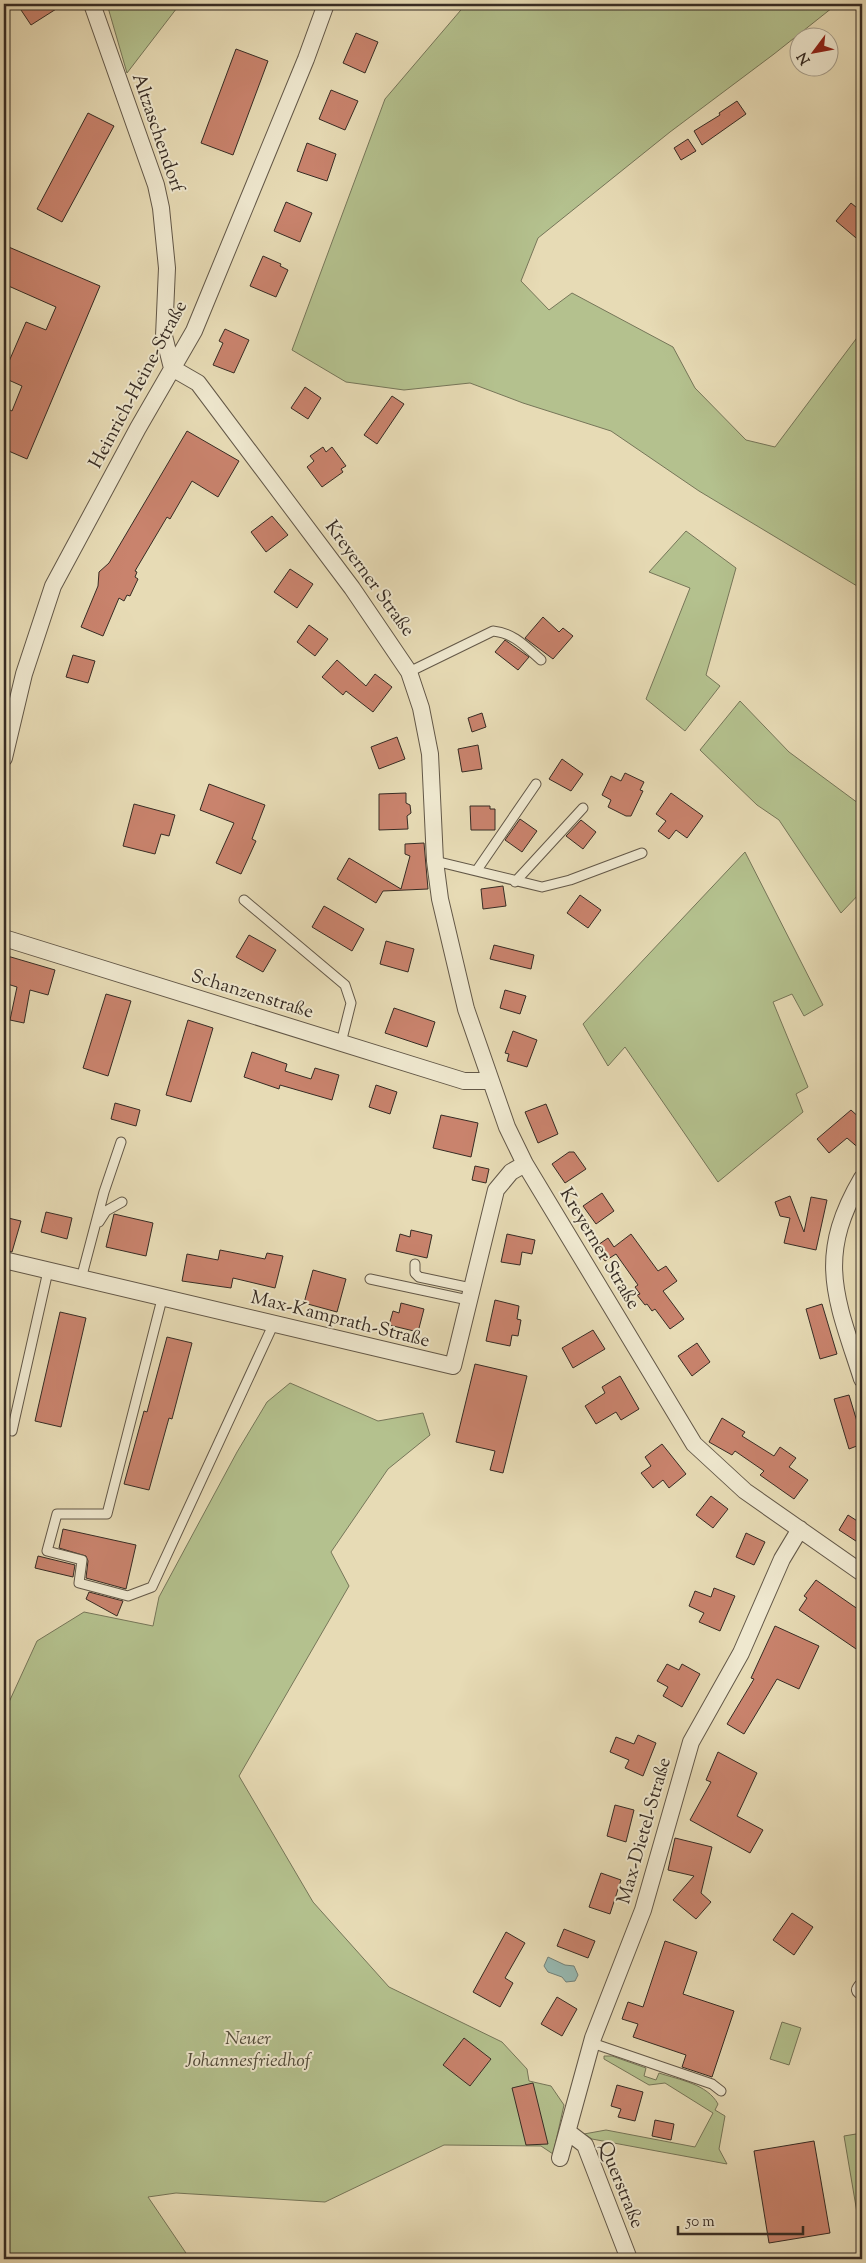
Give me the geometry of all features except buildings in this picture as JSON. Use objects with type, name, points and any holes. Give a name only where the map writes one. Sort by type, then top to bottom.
[{"type":"street","name":"Altzaschendorf","points":[[92,4],[156,185],[161,208],[166,268],[164,336],[172,368]]},
{"type":"street","name":"Heinrich-Heine-Straße","points":[[4,758],[7,727],[53,586],[194,331],[306,59],[326,4]]},
{"type":"street","name":"Kreyerner Straße","points":[[172,368],[198,383],[352,588],[409,672],[421,708],[430,754],[435,860],[440,898],[466,1009],[489,1081],[507,1127],[525,1164],[694,1444],[745,1491],[862,1573]]},
{"type":"street","name":"Schanzenstraße","points":[[4,938],[464,1081],[489,1081]]},
{"type":"street","name":"Max-Kamprath-Straße","points":[[4,1260],[162,1299],[274,1323],[453,1366],[469,1294],[496,1190],[511,1172],[525,1164]]},
{"type":"street","points":[[862,1178],[842,1220],[833,1268],[836,1298],[862,1379]]},
{"type":"street","name":"Max-Dietel-Straße","points":[[560,2158],[592,2043],[643,1910],[692,1742],[741,1653],[782,1560],[800,1529]]},
{"type":"street","name":"Querstraße","points":[[568,2132],[585,2145],[629,2259]]},
{"type":"lane","points":[[409,672],[493,630],[506,632],[521,642],[541,660]]},
{"type":"lane","points":[[477,870],[536,784]]},
{"type":"lane","points":[[515,882],[583,808]]},
{"type":"lane","points":[[435,860],[515,882],[542,887],[555,885],[642,854]]},
{"type":"lane","points":[[244,900],[346,985],[351,1003],[341,1043]]},
{"type":"lane","points":[[81,1279],[91,1238],[121,1142]]},
{"type":"lane","points":[[91,1238],[102,1215],[122,1202]]},
{"type":"lane","points":[[415,1264],[415,1273],[419,1276],[469,1294]]},
{"type":"lane","points":[[12,1431],[48,1271]]},
{"type":"lane","points":[[370,1279],[469,1294]]},
{"type":"lane","points":[[162,1299],[107,1514],[57,1514],[47,1551],[82,1560],[79,1583],[128,1596],[152,1586],[274,1323]]},
{"type":"lane","points":[[592,2043],[712,2084],[721,2092]]},
{"type":"green space","points":[[107,4],[180,4],[127,73]]},
{"type":"green space","points":[[466,4],[837,4],[807,28],[788,28],[788,43],[670,132],[538,238],[521,281],[549,310],[572,293],[673,347],[695,388],[746,440],[775,447],[862,331],[862,589],[699,491],[611,431],[523,403],[470,383],[404,390],[346,382],[292,350],[385,99]]},
{"type":"green space","points":[[686,531],[736,568],[706,675],[720,686],[685,731],[646,699],[690,588],[649,572]]},
{"type":"green space","points":[[740,701],[789,752],[862,806],[862,891],[841,913],[779,820],[757,805],[700,750]]},
{"type":"green space","points":[[745,852],[823,1005],[804,1016],[792,994],[773,1002],[808,1087],[796,1094],[803,1112],[718,1182],[625,1047],[608,1066],[583,1024]]},
{"type":"green space","name":"Neuer Johannesfriedhof","points":[[290,1383],[378,1421],[423,1413],[430,1435],[388,1469],[331,1552],[349,1586],[239,1776],[313,1902],[389,1987],[502,2042],[527,2069],[529,2081],[551,2086],[564,2105],[553,2154],[541,2146],[444,2145],[325,2202],[176,2193],[148,2197],[190,2259],[4,2259],[4,1713],[37,1641],[84,1612],[153,1626],[159,1597],[237,1452],[267,1402]]},
{"type":"green space","points":[[782,2022],[801,2028],[789,2065],[770,2059]]},
{"type":"green space","points":[[604,2056],[612,2056],[646,2068],[644,2076],[656,2080],[659,2073],[700,2087],[713,2097],[718,2104],[715,2110],[725,2116],[719,2149],[727,2164],[592,2139],[584,2134],[606,2130],[695,2147],[713,2113],[665,2083],[649,2085],[604,2059]]},
{"type":"green space","points":[[862,2133],[862,2242],[844,2136]]},
{"type":"water","points":[[548,1957],[565,1965],[574,1966],[578,1975],[575,1981],[566,1982],[562,1977],[548,1972],[544,1966]]}]
